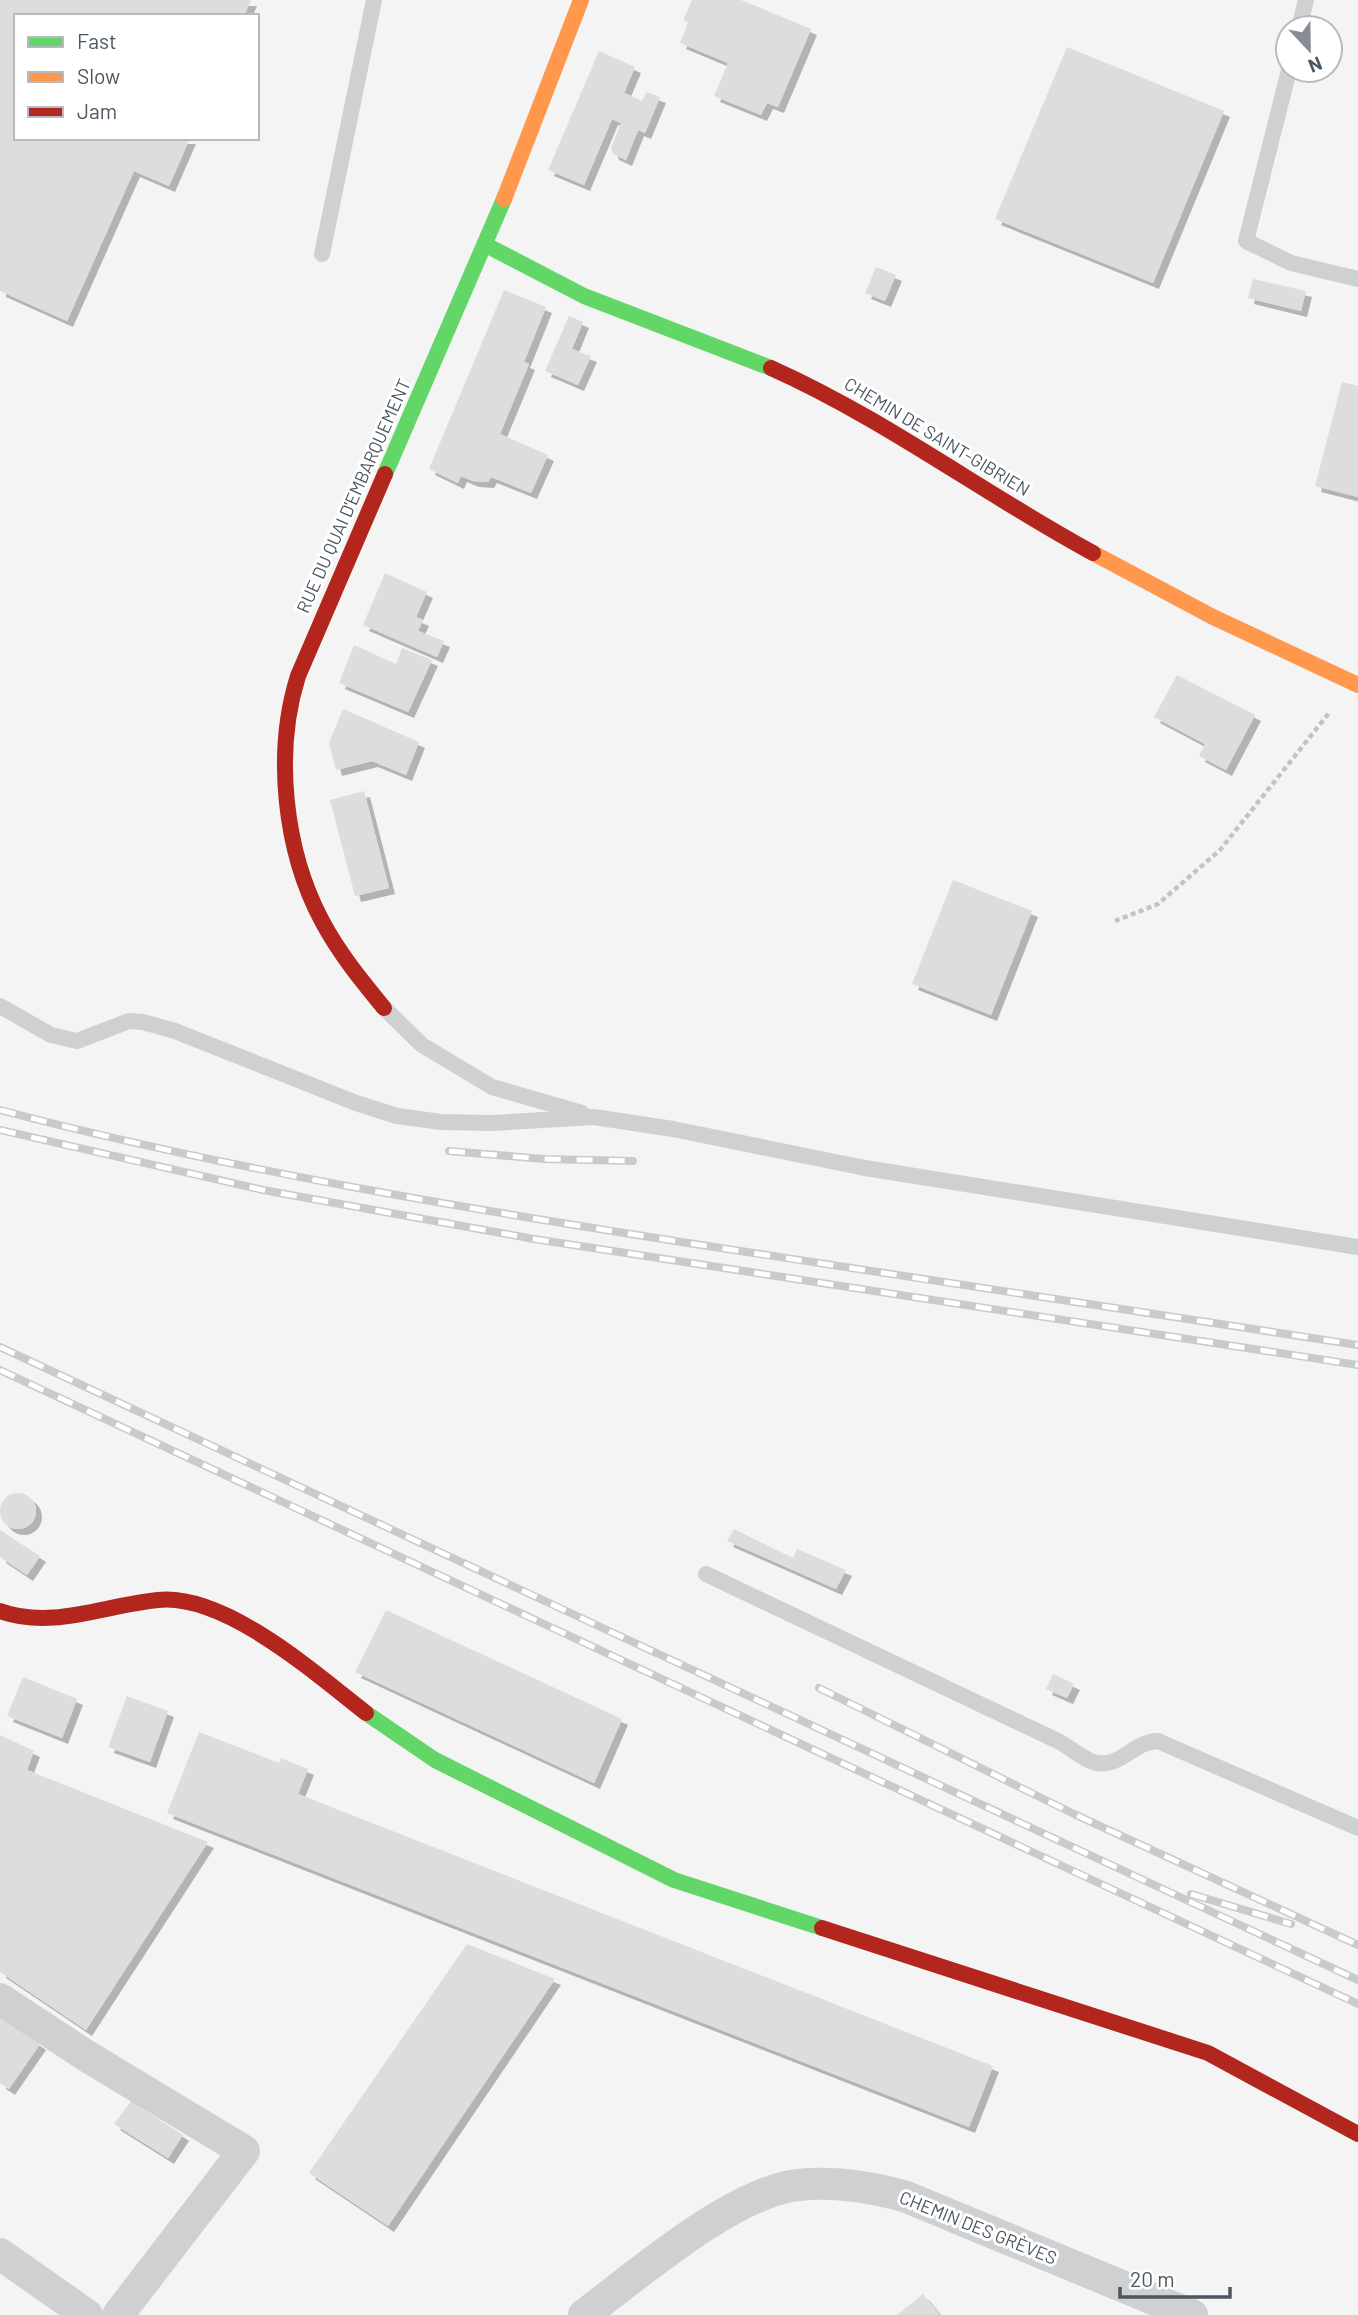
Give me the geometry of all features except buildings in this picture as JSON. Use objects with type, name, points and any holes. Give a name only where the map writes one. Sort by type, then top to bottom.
[{"type":"street","name":"RUE DU QUAI D'EMBARQUEMENT","points":[[384,1008],[336,945],[303,876],[286,786],[286,740],[291,701],[308,648],[486,245],[581,0]]},
{"type":"street","name":"CHEMIN DE SAINT-GIBRIEN","points":[[486,245],[584,296],[734,352],[824,392],[901,435],[1079,545],[1213,617],[1356,684]]},
{"type":"street","points":[[0,1611],[16,1617],[44,1620],[161,1600],[205,1607],[266,1636],[381,1724],[435,1760],[674,1880],[1208,2053],[1358,2134]]},
{"type":"street","points":[[0,1999],[85,2055],[244,2151],[118,2315]]},
{"type":"street","name":"CHEMIN DES GRÈVES","points":[[584,2315],[692,2234],[759,2196],[797,2185],[854,2184],[904,2196],[1192,2315]]},
{"type":"street","points":[[0,2254],[87,2315]]},
{"type":"lane","points":[[322,254],[374,0]]},
{"type":"lane","points":[[1286,84],[1246,242],[1290,263],[1358,279]]},
{"type":"lane","points":[[0,1006],[51,1035],[77,1041],[129,1021],[175,1031],[356,1104],[397,1116],[441,1122],[492,1123],[594,1117]]},
{"type":"lane","points":[[384,1008],[422,1045],[492,1087],[594,1117],[673,1129],[865,1168],[1358,1247]]},
{"type":"lane","points":[[706,1574],[1060,1742],[1092,1762],[1115,1762],[1141,1743],[1158,1741],[1358,1828]]},
{"type":"path","points":[[1115,921],[1158,904],[1220,850],[1356,684]]},
{"type":"railway","points":[[0,1110],[177,1152],[355,1188],[535,1219],[1358,1345]]},
{"type":"railway","points":[[0,1130],[263,1190],[534,1239],[1358,1365]]},
{"type":"railway","points":[[449,1151],[544,1159],[633,1161]]},
{"type":"railway","points":[[0,1347],[1358,1980]]},
{"type":"railway","points":[[0,1370],[1358,2004]]},
{"type":"railway","points":[[819,1688],[1074,1814],[1358,1945]]},
{"type":"railway","points":[[1191,1894],[1291,1924]]},
{"type":"traffic: fast","points":[[385,474],[504,199]]},
{"type":"traffic: fast","points":[[486,245],[584,296],[771,368]]},
{"type":"traffic: fast","points":[[366,1713],[435,1760],[674,1880],[822,1928]]},
{"type":"traffic: slow","points":[[504,199],[581,0]]},
{"type":"traffic: slow","points":[[1093,553],[1213,617],[1358,685]]},
{"type":"traffic: jam","points":[[771,368],[854,410],[1093,553]]},
{"type":"traffic: jam","points":[[384,1008],[336,944],[309,893],[291,832],[285,768],[286,736],[298,676],[385,474]]},
{"type":"traffic: jam","points":[[0,1611],[39,1618],[59,1617],[158,1600],[184,1601],[212,1609],[268,1639],[366,1713]]},
{"type":"traffic: jam","points":[[822,1928],[1208,2053],[1358,2134]]}]
